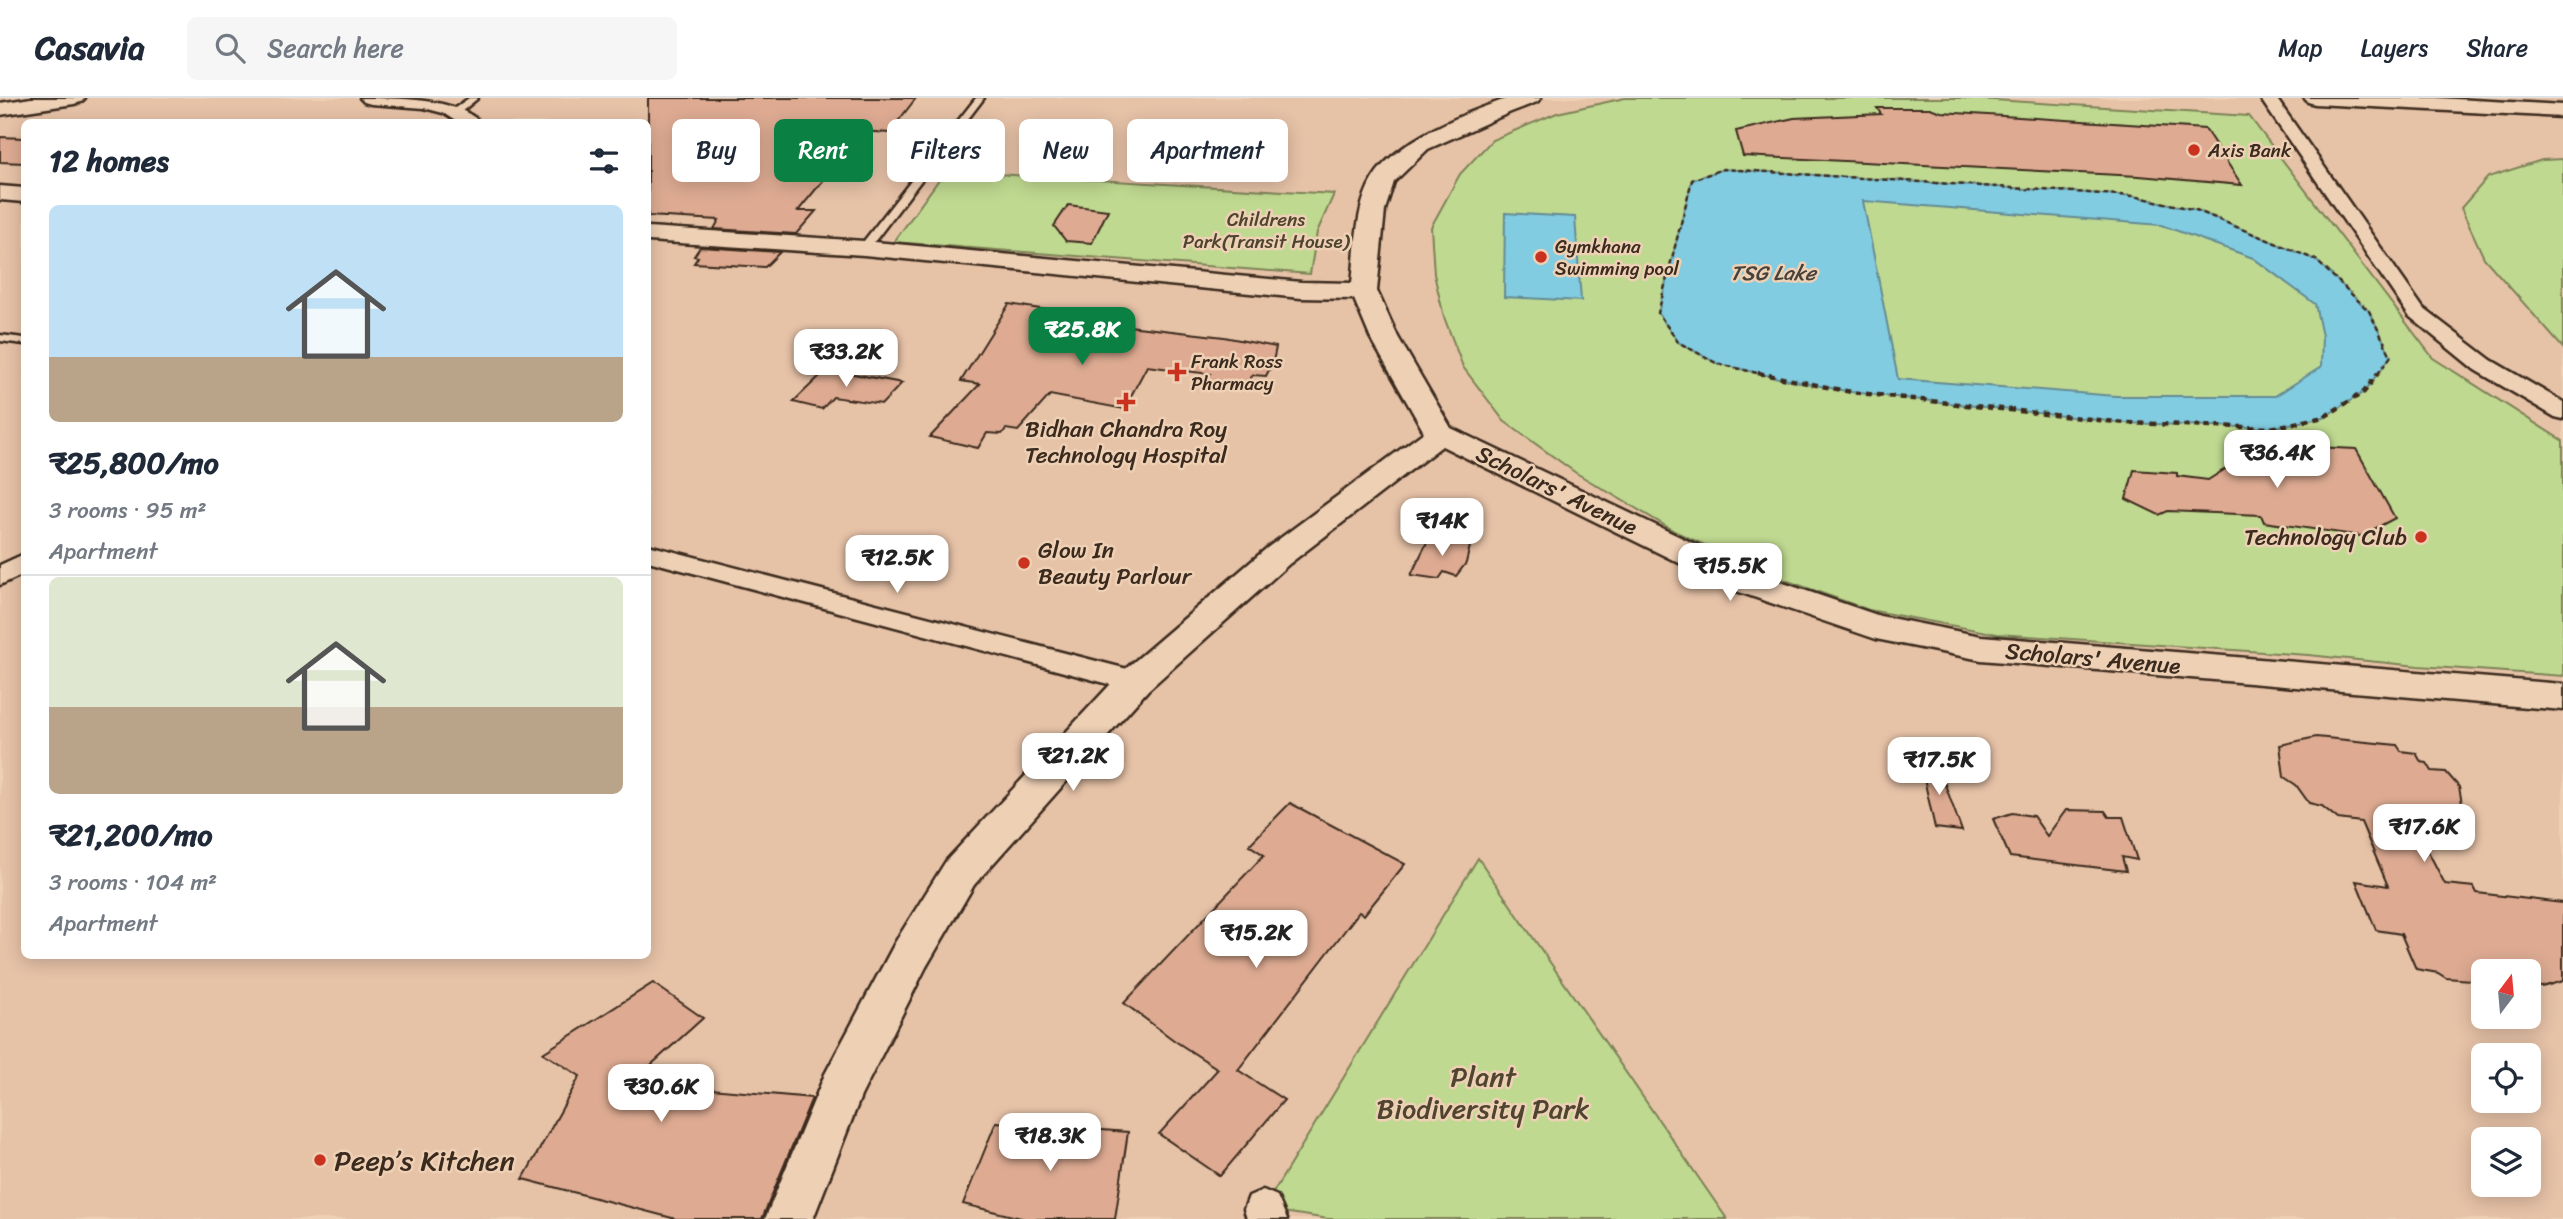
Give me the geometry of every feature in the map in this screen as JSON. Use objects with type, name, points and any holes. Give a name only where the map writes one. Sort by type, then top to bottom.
[{"type":"street","points":[[0,109],[74,98]]},
{"type":"street","points":[[371,98],[413,101],[467,110]]},
{"type":"street","points":[[789,1219],[841,1089],[911,954],[960,873],[1135,681],[1278,556],[1440,434],[1384,337],[1364,291],[1373,210],[1383,180],[1420,144],[1503,107],[1530,98]]},
{"type":"street","points":[[2268,98],[2416,312],[2483,365],[2563,412]]},
{"type":"street","points":[[2315,98],[2563,111]]},
{"type":"street","points":[[0,193],[21,195]]},
{"type":"street","points":[[651,234],[864,248],[1301,290],[1364,291]]},
{"type":"street","name":"Scholars' Avenue","points":[[1440,434],[1748,583],[1876,627],[1981,648],[2563,697]]},
{"type":"street","points":[[651,554],[1135,681]]},
{"type":"street","points":[[0,576],[21,565]]},
{"type":"lane","points":[[864,248],[980,98]]},
{"type":"lane","points":[[0,338],[21,341]]},
{"type":"path","points":[[1723,169],[2134,196],[2196,210],[2316,260],[2369,311],[2391,356],[2364,392],[2324,417],[2271,428],[2125,423],[1850,392],[1774,377],[1716,363],[1678,342],[1658,313],[1692,180],[1723,169]]},
{"type":"shaded area","points":[[0,98],[2563,98],[2563,1219],[0,1219]]},
{"type":"green space","points":[[1625,98],[1961,98],[2249,116],[2433,358],[2563,441],[2563,676],[1997,634],[1869,610],[1771,575],[1676,532],[1576,473],[1504,421],[1463,367],[1444,317],[1434,274],[1431,227],[1460,174],[1492,140],[1557,113]]},
{"type":"green space","points":[[2563,159],[2563,348],[2484,258],[2461,208],[2488,177],[2542,160]]},
{"type":"green space","name":"Childrens Park(Transit House)","points":[[1005,175],[1019,175],[1019,182],[1113,181],[1334,194],[1317,232],[1310,274],[894,242],[937,182],[1005,182]]},
{"type":"green space","name":"Plant Biodiversity Park","points":[[1478,858],[1727,1219],[1328,1219],[1263,1209]]},
{"type":"water","name":"TSG Lake","points":[[1723,169],[2134,196],[2196,210],[2316,260],[2369,311],[2391,356],[2364,392],[2324,417],[2271,428],[2125,423],[1851,392],[1716,363],[1678,342],[1658,313],[1692,180]],"holes":[[[1863,201],[2161,225],[2253,258],[2315,304],[2322,336],[2321,367],[2275,396],[2116,396],[1898,379]]]},
{"type":"water","name":"Gymkhana Swimming pool","points":[[1505,213],[1575,217],[1581,301],[1504,297]]},
{"type":"building","points":[[648,98],[916,98],[900,119],[887,119],[887,133],[873,132],[873,119],[774,119],[774,182],[822,182],[798,211],[816,211],[796,234],[714,229],[719,220],[651,216],[651,119],[648,119]]},
{"type":"building","points":[[1877,108],[1930,108],[1941,112],[2205,129],[2242,185],[2139,176],[1743,156],[1736,131],[1794,118],[1881,114]]},
{"type":"building","points":[[0,137],[21,138],[21,163],[0,162]]},
{"type":"building","points":[[1068,205],[1108,210],[1092,243],[1066,241],[1054,226]]},
{"type":"building","points":[[700,247],[780,252],[765,267],[694,263],[698,257],[694,256]]},
{"type":"building","points":[[1009,304],[1090,317],[1085,321],[1224,337],[1276,347],[1266,376],[1253,375],[1245,386],[1205,381],[1210,374],[1147,366],[1124,409],[1050,395],[1018,431],[1006,429],[1002,434],[987,433],[978,448],[930,437],[980,384],[961,381]]},
{"type":"building","points":[[827,369],[902,383],[882,404],[833,397],[822,409],[793,402]]},
{"type":"building","points":[[2271,440],[2285,443],[2313,442],[2316,447],[2356,449],[2395,518],[2361,536],[2264,522],[2261,515],[2168,511],[2159,515],[2126,499],[2134,470],[2177,473],[2177,476],[2208,480]]},
{"type":"building","points":[[1429,538],[1471,542],[1466,563],[1456,576],[1444,572],[1439,579],[1411,575]]},
{"type":"building","points":[[2316,737],[2397,745],[2401,751],[2416,753],[2421,762],[2427,763],[2432,771],[2446,772],[2459,787],[2463,809],[2452,807],[2462,826],[2443,824],[2448,832],[2416,828],[2445,884],[2474,887],[2477,893],[2563,903],[2563,981],[2541,987],[2541,959],[2471,959],[2471,980],[2446,978],[2438,973],[2416,969],[2401,934],[2376,930],[2356,881],[2388,886],[2361,822],[2338,819],[2322,806],[2309,803],[2296,785],[2284,777],[2280,745]]},
{"type":"building","points":[[1935,757],[1962,831],[1935,828],[1920,761]]},
{"type":"building","points":[[1290,803],[1405,864],[1364,915],[1359,912],[1238,1070],[1284,1100],[1220,1176],[1159,1134],[1218,1069],[1124,1003],[1264,855],[1249,845]]},
{"type":"building","points":[[2066,810],[2105,811],[2109,817],[2123,817],[2137,860],[2122,857],[2126,871],[2010,857],[1993,819],[2012,813],[2033,816],[2047,836]]},
{"type":"building","points":[[653,983],[703,1018],[632,1082],[812,1098],[762,1219],[676,1219],[523,1179],[580,1076],[543,1053]]},
{"type":"building","points":[[996,1122],[1128,1132],[1115,1219],[1025,1219],[963,1204]]},
{"type":"place","name":"Axis Bank","points":[[2194,150]]},
{"type":"place","name":"Gymkhana Swimming pool","points":[[1541,257]]},
{"type":"place","name":"Frank Ross Pharmacy","points":[[1177,372]]},
{"type":"place","name":"Bidhan Chandra Roy Technology Hospital","points":[[1126,402]]},
{"type":"place","name":"Technology Club","points":[[2421,537]]},
{"type":"place","name":"Glow In Beauty Parlour","points":[[1024,563]]},
{"type":"place","name":"Peep’s Kitchen","points":[[320,1160]]}]
